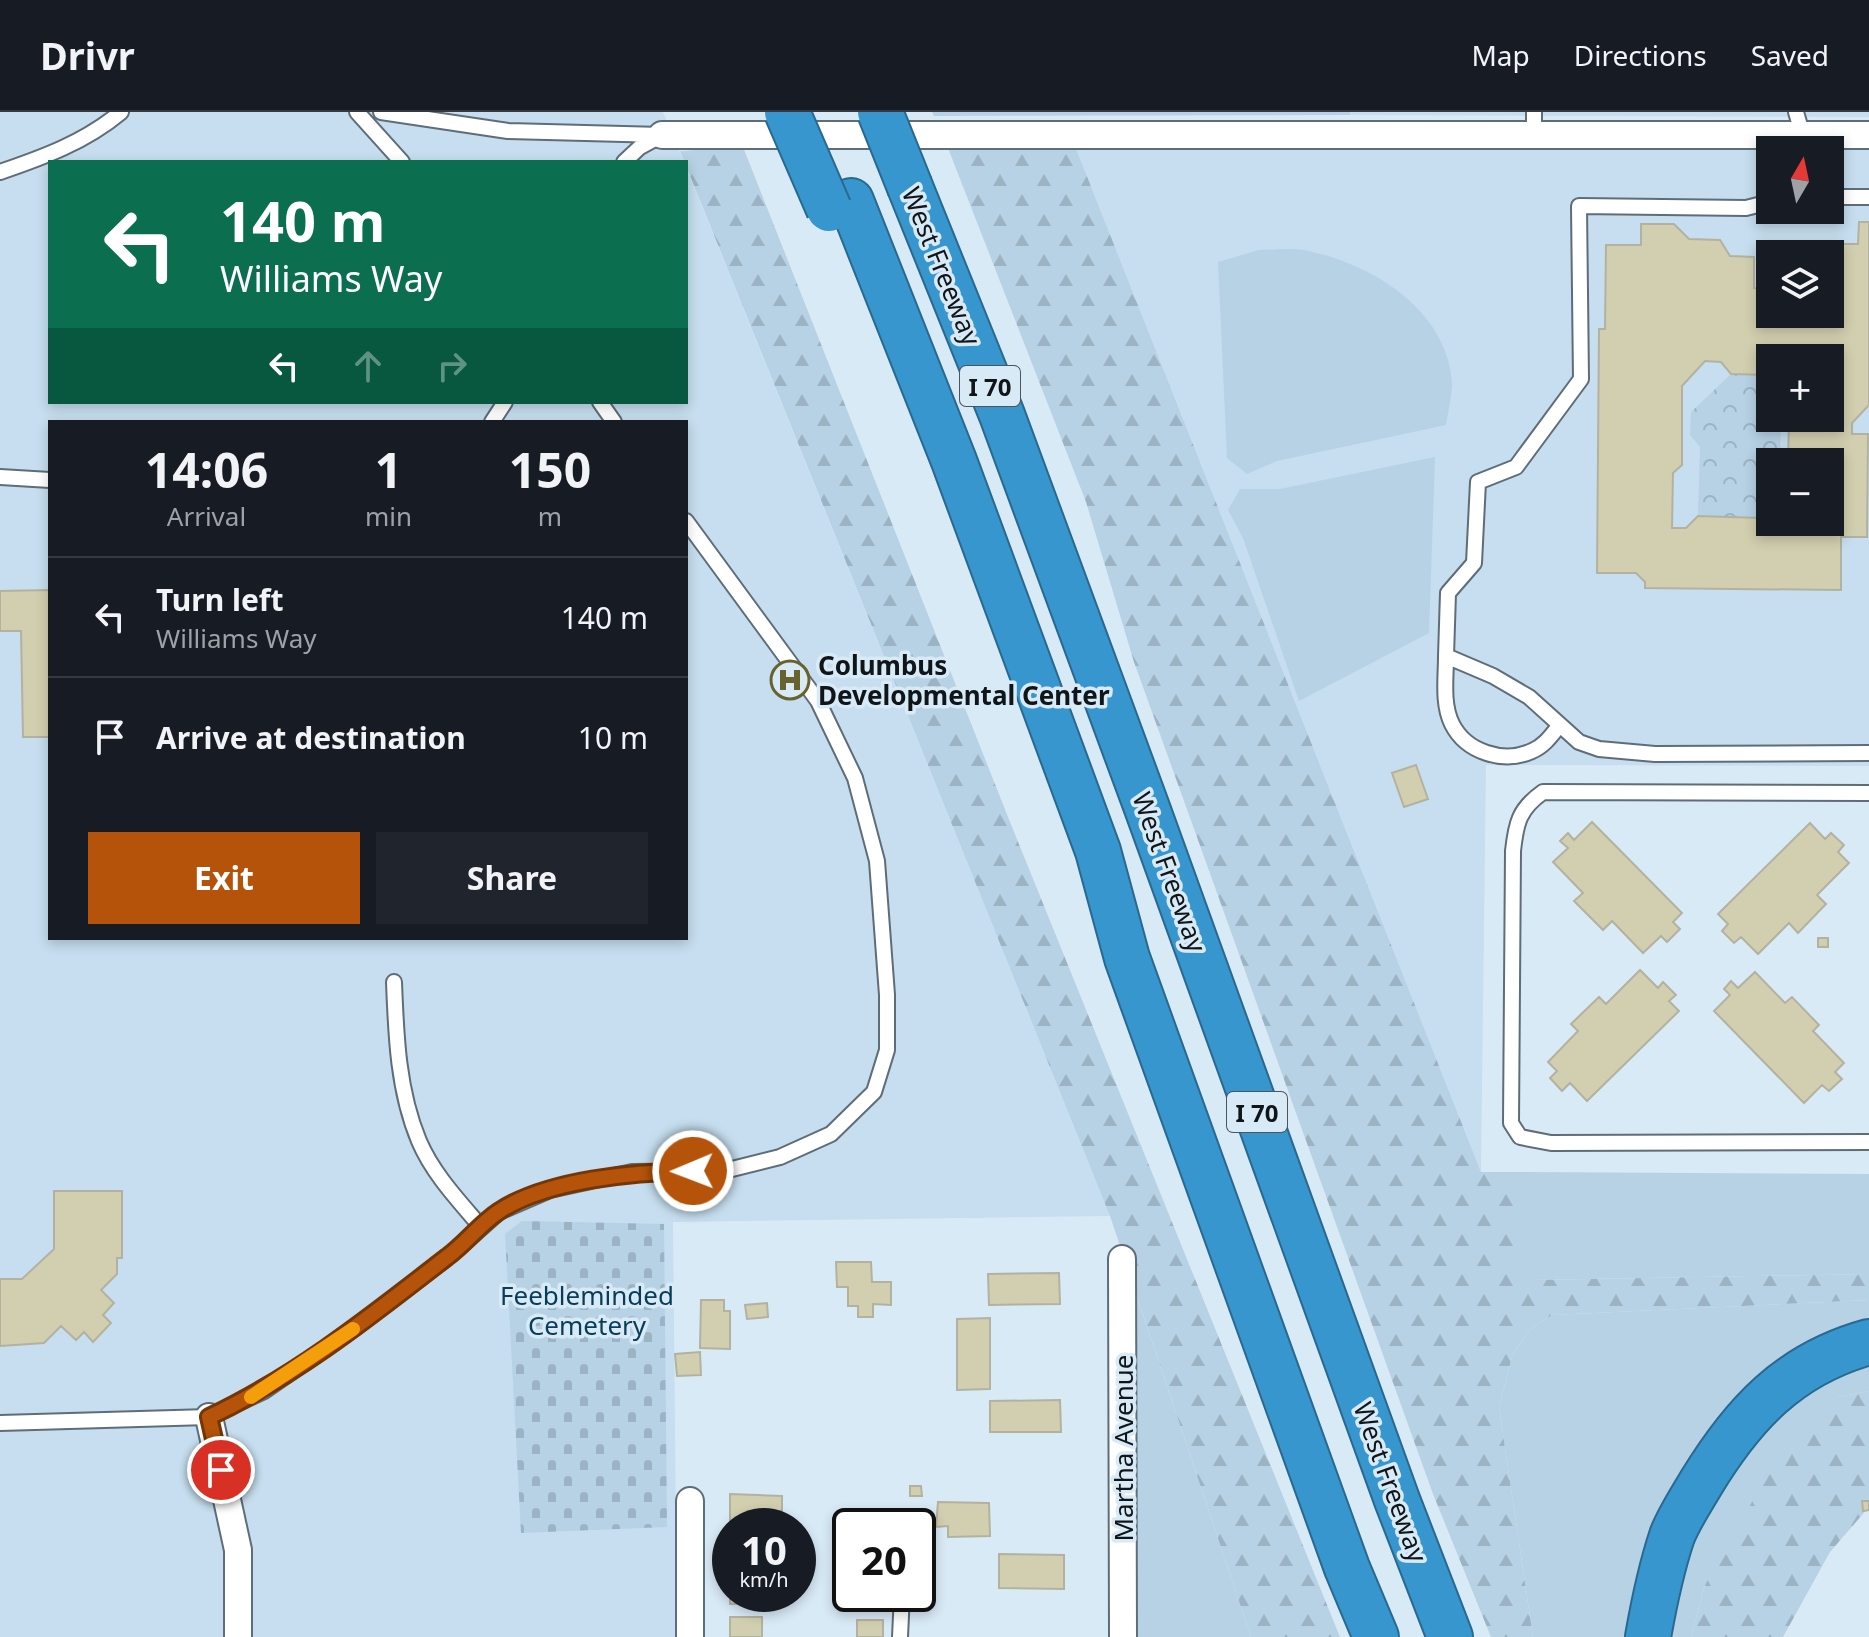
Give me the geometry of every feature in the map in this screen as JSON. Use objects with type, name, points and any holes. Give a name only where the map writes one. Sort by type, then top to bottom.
[{"type":"highway","points":[[787,112],[840,205]]},
{"type":"highway","name":"I 70","points":[[816,112],[840,205],[888,295],[954,461],[1092,836],[1127,958],[1347,1568],[1376,1637]]},
{"type":"highway","name":"West Freeway","points":[[880,112],[1044,530],[1397,1500],[1450,1637]]},
{"type":"highway","points":[[1648,1637],[1659,1578],[1674,1533],[1723,1447],[1754,1407],[1795,1375],[1841,1349],[1869,1342]]},
{"type":"street","points":[[662,135],[1534,122],[1756,141]]},
{"type":"street","points":[[1780,136],[1799,123],[1869,135]]},
{"type":"street","name":"Martha Avenue","points":[[1122,1259],[1123,1637]]},
{"type":"street","points":[[209,1417],[238,1550],[238,1637]]},
{"type":"street","points":[[690,1501],[690,1637]]},
{"type":"lane","points":[[0,172],[53,155],[89,136],[121,112]]},
{"type":"lane","points":[[357,112],[400,160]]},
{"type":"lane","points":[[381,112],[508,131],[662,135]]},
{"type":"lane","points":[[626,160],[640,147],[662,135]]},
{"type":"lane","points":[[1844,197],[1869,197]]},
{"type":"lane","points":[[1559,726],[1545,744],[1530,753],[1501,755],[1481,752],[1465,742],[1451,723],[1446,704],[1448,593],[1474,563],[1478,482],[1516,467],[1581,379],[1579,206],[1746,208],[1756,206]]},
{"type":"lane","points":[[0,477],[48,480]]},
{"type":"lane","points":[[0,1423],[209,1417],[264,1391],[355,1328],[499,1212],[550,1190],[632,1172],[724,1171],[780,1157],[831,1134],[874,1092],[887,1050],[877,861],[855,778],[818,701],[688,524]]},
{"type":"lane","points":[[1446,656],[1493,676],[1529,697],[1579,742],[1599,749],[1655,754],[1869,753]]},
{"type":"lane","points":[[1869,793],[1543,792],[1528,803],[1516,818],[1513,851],[1511,1108],[1511,1123],[1520,1137],[1551,1143],[1869,1142]]},
{"type":"lane","points":[[394,982],[396,1045],[404,1094],[419,1142],[440,1178],[481,1227]]},
{"type":"lane","points":[[900,1637],[901,1612]]},
{"type":"shaded area","name":"Columbus Developmental Center","points":[[0,112],[663,112],[683,160],[48,160],[48,404],[688,404],[688,172],[1110,1216],[673,1222],[677,1637],[0,1637]]},
{"type":"shaded area","points":[[1350,112],[1869,112],[1869,117],[1350,115]]},
{"type":"shaded area","points":[[1075,146],[1756,149],[1756,224],[1844,224],[1844,149],[1869,149],[1869,766],[1486,765],[1481,1172]]},
{"type":"green space","points":[[932,112],[1350,112],[1350,115],[934,116]]},
{"type":"green space","points":[[1075,146],[1481,1172],[1518,1172],[1519,1266],[1534,1280],[1869,1274],[1869,1300],[1552,1315],[1531,1329],[1513,1353],[1499,1407],[1533,1637],[1491,1637],[1433,1494],[1134,662],[1086,502],[948,148]]},
{"type":"green space","points":[[743,147],[1010,822],[1340,1637],[1251,1637],[1110,1216],[688,171],[688,160],[684,160],[680,151]]},
{"type":"green space","points":[[1296,249],[1332,257],[1380,279],[1402,294],[1421,312],[1447,356],[1452,382],[1446,425],[1277,461],[1247,474],[1227,458],[1218,262],[1259,250]]},
{"type":"green space","points":[[1731,374],[1756,375],[1756,432],[1781,432],[1780,448],[1756,448],[1756,518],[1698,516],[1700,447],[1690,435],[1691,412]]},
{"type":"green space","points":[[1435,457],[1429,633],[1299,701],[1243,538],[1228,510],[1240,489],[1280,489]]},
{"type":"green space","points":[[1518,1172],[1869,1174],[1869,1274],[1533,1280],[1518,1266]]},
{"type":"green space","name":"Feebleminded Cemetery","points":[[522,1221],[664,1224],[667,1527],[521,1533],[505,1234]]},
{"type":"green space","points":[[1137,1297],[1251,1637],[1137,1637]]},
{"type":"green space","points":[[1869,1300],[1869,1322],[1811,1346],[1631,1637],[1533,1637],[1499,1407],[1513,1353],[1531,1329],[1552,1315]]},
{"type":"green space","points":[[1869,1364],[1869,1391],[1837,1397],[1705,1585],[1691,1637],[1665,1637],[1674,1600],[1701,1525],[1740,1455],[1766,1425],[1795,1399],[1833,1377]]},
{"type":"green space","points":[[1869,1391],[1869,1507],[1830,1552],[1783,1637],[1691,1637],[1705,1585],[1791,1433],[1837,1397]]},
{"type":"building","points":[[1859,222],[1869,222],[1869,405],[1852,423],[1852,434],[1868,434],[1867,537],[1841,537],[1841,590],[1645,588],[1645,582],[1636,573],[1597,573],[1599,329],[1605,329],[1606,245],[1641,245],[1641,224],[1674,224],[1689,239],[1720,240],[1730,256],[1754,257],[1756,328],[1844,328],[1844,244],[1858,244]],"holes":[[[1756,344],[1844,344],[1844,432],[1789,432],[1788,448],[1844,448],[1844,536],[1756,536],[1756,518],[1698,516],[1686,528],[1672,528],[1673,473],[1682,465],[1682,386],[1705,361],[1721,362],[1731,374],[1756,375]]]},
{"type":"building","points":[[48,590],[48,737],[23,737],[21,631],[0,631],[0,591]]},
{"type":"building","points":[[1416,765],[1428,799],[1404,807],[1392,773]]},
{"type":"building","points":[[1592,822],[1682,913],[1673,922],[1680,929],[1667,942],[1661,936],[1643,953],[1612,921],[1603,930],[1574,901],[1583,893],[1553,862],[1568,848],[1560,841],[1568,833],[1574,840]]},
{"type":"building","points":[[1810,823],[1825,839],[1831,833],[1844,845],[1838,852],[1849,863],[1817,895],[1826,904],[1798,933],[1789,923],[1758,954],[1741,937],[1734,943],[1722,931],[1728,924],[1718,914]]},
{"type":"building","points":[[1818,938],[1828,938],[1828,947],[1818,947]]},
{"type":"building","points":[[1640,970],[1658,988],[1663,982],[1676,995],[1669,1001],[1679,1011],[1587,1101],[1570,1083],[1562,1091],[1550,1078],[1557,1071],[1548,1062],[1578,1031],[1571,1024],[1599,997],[1606,1004]]},
{"type":"building","points":[[1755,972],[1785,1003],[1792,997],[1819,1025],[1813,1031],[1844,1063],[1835,1072],[1842,1079],[1829,1091],[1822,1085],[1804,1103],[1714,1011],[1730,995],[1724,989],[1731,981],[1738,988]]},
{"type":"building","points":[[54,1191],[122,1191],[122,1258],[117,1258],[117,1274],[101,1290],[114,1303],[103,1315],[111,1323],[93,1342],[84,1332],[76,1340],[61,1326],[44,1343],[0,1346],[0,1279],[22,1279],[54,1249]]},
{"type":"building","points":[[836,1262],[871,1262],[872,1282],[891,1282],[891,1305],[873,1304],[873,1317],[858,1317],[858,1306],[848,1306],[848,1287],[837,1287]]},
{"type":"building","points":[[1059,1273],[1060,1304],[989,1305],[988,1274]]},
{"type":"building","points":[[701,1300],[724,1300],[724,1311],[730,1311],[730,1349],[700,1348]]},
{"type":"building","points":[[767,1303],[768,1317],[747,1319],[745,1305]]},
{"type":"building","points":[[990,1318],[990,1389],[957,1390],[957,1319]]},
{"type":"building","points":[[700,1352],[701,1375],[677,1376],[675,1354]]},
{"type":"building","points":[[1060,1400],[1061,1432],[990,1432],[990,1401]]},
{"type":"building","points":[[910,1486],[921,1486],[922,1496],[910,1496]]},
{"type":"building","points":[[730,1494],[782,1496],[782,1508],[730,1508]]},
{"type":"building","points":[[1862,1501],[1869,1501],[1869,1510],[1863,1511]]},
{"type":"building","points":[[938,1502],[989,1503],[990,1536],[948,1537],[948,1526],[936,1527]]},
{"type":"building","points":[[999,1554],[1064,1555],[1064,1589],[999,1588]]},
{"type":"building","points":[[730,1617],[762,1617],[762,1637],[730,1637]]},
{"type":"building","points":[[857,1620],[883,1620],[883,1637],[857,1637]]},
{"type":"slow traffic","points":[[251,1397],[353,1329]]},
{"type":"place","name":"Columbus Developmental Center","points":[[790,680]]},
{"type":"route","points":[[221,1470],[209,1417],[264,1391],[355,1328],[451,1255],[499,1212],[550,1190],[632,1172],[693,1171]]}]
